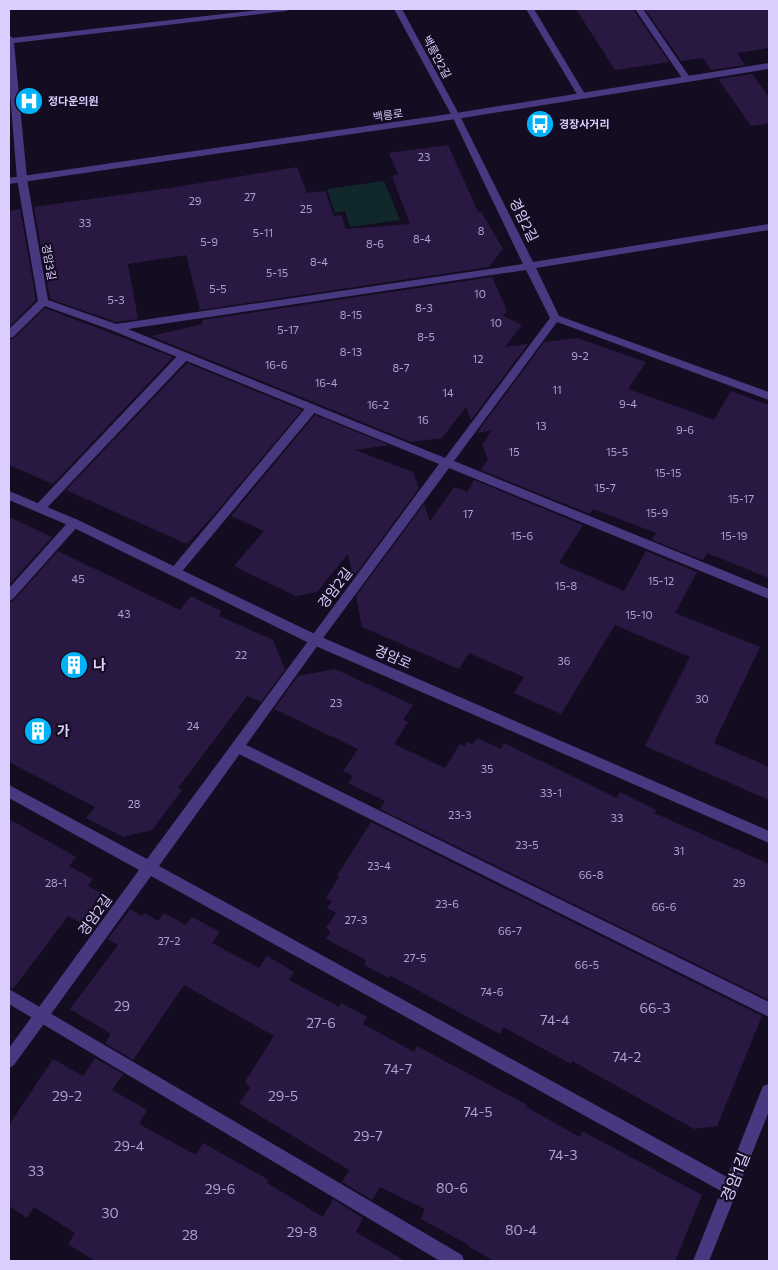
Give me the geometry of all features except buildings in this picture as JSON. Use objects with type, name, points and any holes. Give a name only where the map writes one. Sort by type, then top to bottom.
[{"type":"street","points":[[9,39],[286,9]]},
{"type":"street","name":"백릉안2길","points":[[398,9],[456,116]]},
{"type":"street","points":[[530,9],[582,96]]},
{"type":"street","points":[[639,9],[687,79]]},
{"type":"street","name":"경암3길","points":[[9,39],[22,179],[44,302],[9,335]]},
{"type":"street","name":"백릉로","points":[[9,181],[456,116],[769,66]]},
{"type":"street","name":"경암2길","points":[[9,1060],[315,640],[555,318],[456,116]]},
{"type":"street","points":[[115,328],[530,266],[769,227]]},
{"type":"street","points":[[44,302],[115,328],[769,594]]},
{"type":"street","points":[[555,318],[769,396]]},
{"type":"street","points":[[40,508],[184,356]]},
{"type":"street","points":[[175,572],[312,408]]},
{"type":"street","name":"경암로","points":[[9,495],[74,523],[315,640],[769,837]]},
{"type":"street","points":[[9,596],[74,523]]},
{"type":"street","points":[[238,747],[769,1010]]},
{"type":"street","points":[[9,792],[731,1188]]},
{"type":"street","points":[[9,996],[456,1261]]},
{"type":"street","name":"경암1길","points":[[701,1261],[769,1092]]},
{"type":"green space","points":[[384,181],[400,220],[350,227],[345,211],[335,213],[327,189]]},
{"type":"place","name":"정다운의원","points":[[29,101]]},
{"type":"place","name":"경장사거리","points":[[540,124]]},
{"type":"place","name":"나","points":[[74,665]]},
{"type":"place","name":"가","points":[[38,731]]}]
